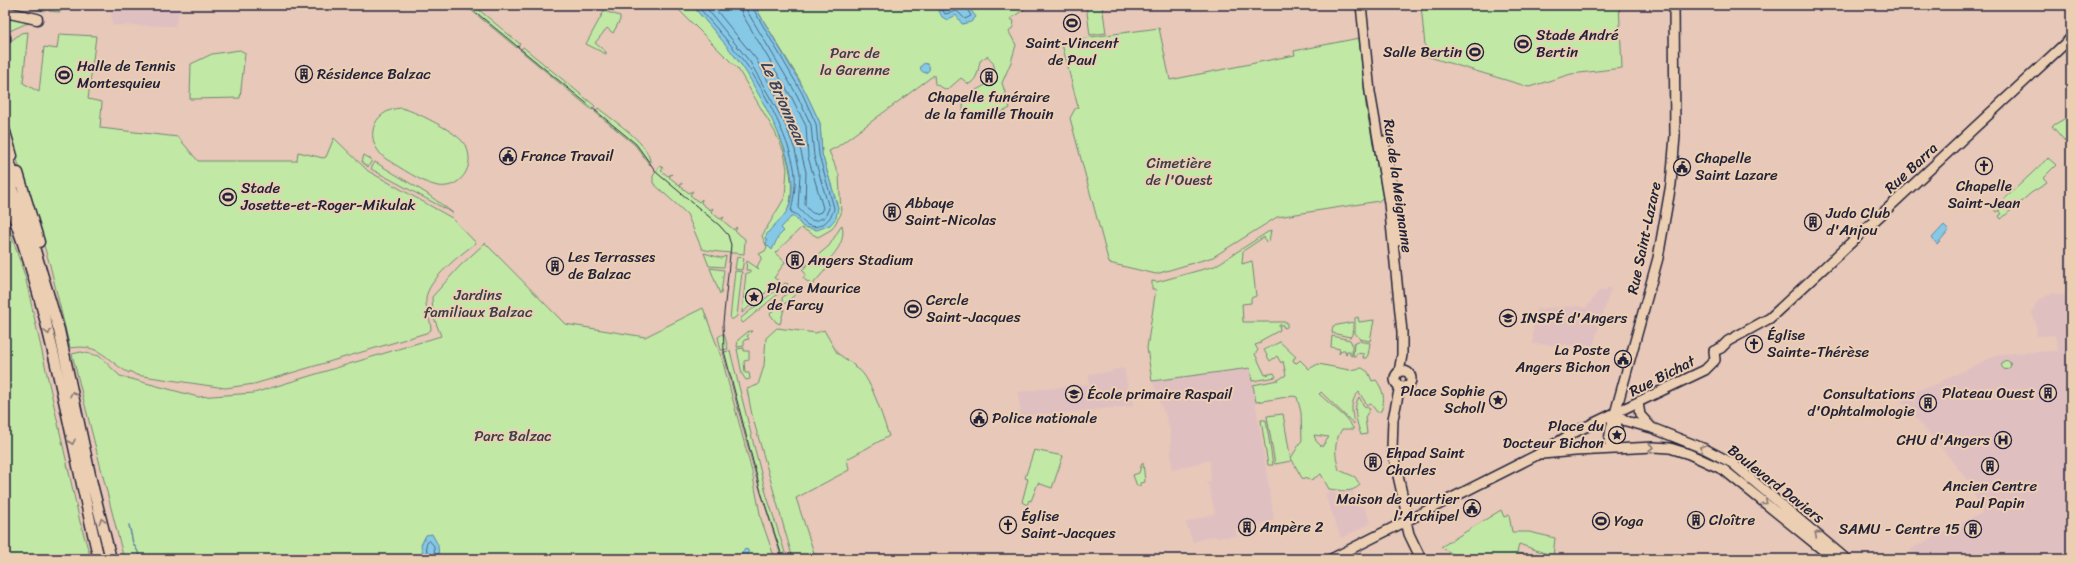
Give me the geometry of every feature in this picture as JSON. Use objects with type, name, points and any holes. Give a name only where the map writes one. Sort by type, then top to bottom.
[{"type":"highway","points":[[5,12],[37,18]]},
{"type":"highway","points":[[5,132],[56,306],[59,330]]},
{"type":"highway","points":[[5,150],[38,242]]},
{"type":"highway","points":[[5,171],[33,244],[59,330],[92,484],[111,559]]},
{"type":"highway","points":[[5,194],[29,258],[42,308],[99,559]]},
{"type":"highway","points":[[5,206],[20,246],[34,292],[42,308]]},
{"type":"main road","name":"Rue de la Meignanne","points":[[1361,5],[1370,92],[1389,203],[1402,338],[1403,372]]},
{"type":"main road","name":"Rue de la Meignanne","points":[[1366,5],[1376,97],[1395,201],[1407,335],[1403,372]]},
{"type":"main road","name":"Rue Saint-Lazare","points":[[1612,449],[1609,441],[1610,428],[1616,414],[1662,238],[1671,184],[1675,136],[1674,5]]},
{"type":"main road","name":"Rue Barra","points":[[1721,348],[1728,341],[1770,318],[2071,38]]},
{"type":"main road","name":"Rue Bichat","points":[[1535,456],[1573,433],[1607,416],[1616,414],[1705,370],[1713,363],[1716,357],[1714,351],[1721,348]]},
{"type":"main road","points":[[1403,372],[1411,377],[1410,383],[1406,386],[1400,386],[1395,380],[1396,374],[1403,372]]},
{"type":"main road","points":[[1400,386],[1393,419],[1392,438],[1409,534],[1421,559]]},
{"type":"main road","points":[[1638,403],[1640,415],[1652,428]]},
{"type":"main road","name":"Boulevard Daviers","points":[[1616,414],[1626,421],[1652,428],[1705,449],[1732,463],[1846,559]]},
{"type":"main road","name":"Boulevard Daviers","points":[[1535,456],[1554,452],[1670,448],[1689,454],[1713,464],[1734,477],[1834,559]]},
{"type":"main road","points":[[1331,559],[1535,456]]},
{"type":"shaded area","points":[[111,5],[181,5],[175,26],[112,25]]},
{"type":"shaded area","points":[[1607,288],[1611,288],[1593,346],[1533,344],[1533,315],[1537,309],[1578,306],[1586,308],[1599,291],[1605,291]]},
{"type":"shaded area","name":"CHU d'Angers","points":[[2053,293],[2071,297],[2071,559],[1914,559],[1911,549],[1982,513],[1969,481],[1901,400],[1902,395],[1934,385],[1999,354],[2058,351],[2055,335],[2037,336],[2036,324],[2032,313],[2039,300]]},
{"type":"shaded area","name":"École primaire Raspail","points":[[1124,368],[1130,399],[1133,399],[1134,403],[1132,406],[1021,417],[1018,392],[1089,384],[1089,374],[1112,372],[1113,370]]},
{"type":"shaded area","points":[[1250,368],[1274,520],[1251,526],[1243,525],[1241,529],[1235,529],[1236,536],[1217,538],[1216,536],[1193,542],[1186,523],[1215,513],[1209,485],[1206,483],[1211,482],[1210,460],[1172,470],[1169,425],[1152,381]]},
{"type":"shaded area","points":[[1353,489],[1356,507],[1363,506],[1371,523],[1341,538],[1325,494],[1334,490],[1336,496]]},
{"type":"green space","points":[[18,5],[50,5],[45,11]]},
{"type":"green space","points":[[53,5],[65,7],[60,12],[49,11]]},
{"type":"green space","points":[[465,5],[473,5],[520,44],[517,48]]},
{"type":"green space","name":"Parc de la Garenne","points":[[674,5],[692,5],[731,51],[752,81],[771,116],[786,155],[790,175],[791,193],[788,209],[803,227],[838,208],[822,154],[820,123],[799,79],[754,5],[1024,5],[1026,8],[1010,19],[1014,21],[1013,27],[1009,32],[1016,45],[1002,83],[1010,108],[1000,113],[964,114],[964,101],[968,96],[972,92],[994,80],[994,66],[992,61],[987,56],[980,61],[976,77],[969,84],[961,78],[947,90],[935,84],[934,75],[837,147],[829,151],[839,175],[841,214],[832,229],[818,237],[801,228],[775,253],[785,262],[774,278],[779,281],[742,313],[746,273],[750,273],[750,270],[746,270],[747,261],[759,269],[757,267],[762,257],[759,254],[765,251],[767,247],[762,236],[785,197],[787,169],[784,152],[775,132],[738,69]]},
{"type":"green space","points":[[1086,5],[1102,5],[1106,33],[1090,35]]},
{"type":"green space","name":"Stade André Bertin","points":[[1421,5],[1619,5],[1622,68],[1571,74],[1529,87],[1426,56]]},
{"type":"green space","points":[[604,11],[620,16],[620,20],[613,33],[607,28],[595,43],[606,52],[606,54],[586,44]]},
{"type":"green space","points":[[18,19],[42,21],[25,24],[5,33],[5,20]]},
{"type":"green space","name":"Cimetière de l'Ouest","points":[[1159,28],[1170,80],[1295,55],[1294,51],[1359,38],[1366,106],[1383,197],[1379,201],[1277,217],[1213,257],[1156,274],[1109,263],[1070,118],[1075,109],[1078,107],[1062,44],[1091,37]]},
{"type":"green space","name":"Stade Josette-et-Roger-Mikulak","points":[[28,32],[23,83],[39,92],[44,47],[57,49],[59,34],[96,36],[88,99],[102,102],[100,128],[178,137],[198,161],[297,161],[298,152],[323,158],[326,157],[334,138],[368,171],[452,218],[476,243],[446,268],[432,284],[426,299],[431,330],[426,333],[254,384],[225,388],[136,375],[121,368],[96,350],[80,347],[70,348],[50,265],[5,121],[6,45],[21,33]]},
{"type":"green space","points":[[523,47],[595,106],[592,110],[520,50]]},
{"type":"green space","points":[[240,50],[245,53],[240,98],[190,99],[191,64],[212,54]]},
{"type":"green space","points":[[401,108],[433,122],[451,132],[462,141],[467,149],[469,157],[466,172],[461,179],[447,186],[438,186],[418,178],[386,159],[379,152],[374,144],[373,135],[377,120],[383,114],[391,110]]},
{"type":"green space","points":[[598,108],[639,141],[649,157],[650,165],[635,145],[595,112]]},
{"type":"green space","points":[[2071,115],[2071,148],[2052,126]]},
{"type":"green space","points":[[364,155],[372,160],[368,167],[362,162]]},
{"type":"green space","points":[[2048,158],[2056,165],[2043,178],[2047,183],[2031,193],[2001,219],[1999,216],[2002,214],[1999,210],[1996,212],[1994,209]]},
{"type":"green space","points":[[375,162],[426,193],[453,213],[371,169]]},
{"type":"green space","points":[[660,166],[663,168],[661,171],[668,176],[672,174],[669,177],[679,185],[682,183],[680,186],[689,193],[693,191],[690,195],[699,202],[702,199],[701,203],[710,210],[713,208],[711,212],[720,219],[724,217],[722,220],[734,230],[736,227],[737,228],[735,231],[745,239],[744,254],[702,249],[687,214],[653,183],[653,176]]},
{"type":"green space","points":[[5,217],[25,276],[80,522],[91,559],[5,559]]},
{"type":"green space","points":[[842,225],[843,231],[839,247],[825,264],[817,256],[829,246]]},
{"type":"green space","points":[[1271,230],[1269,241],[1266,242],[1264,237],[1243,251],[1242,264],[1252,261],[1256,296],[1251,298],[1251,303],[1242,304],[1243,322],[1287,322],[1287,327],[1284,328],[1283,325],[1279,325],[1280,330],[1260,341],[1261,343],[1255,345],[1258,350],[1255,354],[1265,375],[1274,373],[1276,377],[1252,381],[1250,368],[1152,381],[1147,348],[1156,289],[1152,289],[1152,281],[1157,282],[1215,266]]},
{"type":"green space","name":"Parc Balzac","points":[[485,243],[565,324],[645,337],[703,308],[722,359],[752,472],[761,519],[775,559],[124,559],[72,354],[81,352],[99,356],[120,376],[198,397],[254,393],[441,336],[433,315],[432,297],[460,266]]},
{"type":"green space","points":[[704,253],[721,258],[726,256],[724,267],[709,266]]},
{"type":"green space","points":[[737,257],[744,258],[742,270],[735,269]]},
{"type":"green space","points":[[816,257],[827,268],[812,285],[803,278],[806,274],[802,270]]},
{"type":"green space","points":[[710,268],[724,270],[721,294],[720,294]]},
{"type":"green space","points":[[735,271],[742,272],[737,316],[730,319]]},
{"type":"green space","points":[[785,283],[788,284],[785,288],[743,323],[741,321],[741,318]]},
{"type":"green space","points":[[794,287],[803,288],[783,305],[782,298]]},
{"type":"green space","points":[[778,305],[784,309],[780,324],[776,322],[770,314]]},
{"type":"green space","points":[[1358,317],[1359,322],[1374,320],[1370,341],[1360,339],[1355,333],[1355,318]]},
{"type":"green space","points":[[1353,322],[1352,335],[1350,337],[1332,333],[1333,326]]},
{"type":"green space","points":[[777,328],[816,333],[824,330],[837,353],[854,365],[855,368],[866,377],[889,436],[847,459],[849,470],[796,498],[816,559],[793,559],[752,415],[747,389],[758,385],[764,366],[766,338]]},
{"type":"green space","points":[[749,331],[752,331],[747,336],[749,339],[744,340],[744,346],[737,347],[738,340]]},
{"type":"green space","points":[[724,333],[728,349],[721,350],[718,337]]},
{"type":"green space","points":[[1332,336],[1350,340],[1352,344],[1352,356],[1350,355],[1350,351],[1347,351],[1346,355],[1345,350],[1342,350],[1339,354],[1340,349],[1331,347]]},
{"type":"green space","points":[[1358,341],[1370,343],[1366,358],[1363,358],[1364,354],[1357,353],[1353,356],[1354,343]]},
{"type":"green space","points":[[1280,342],[1296,357],[1293,359],[1294,362],[1297,363],[1300,360],[1309,369],[1318,364],[1349,370],[1362,368],[1368,372],[1372,381],[1376,380],[1383,395],[1383,407],[1381,411],[1377,412],[1371,404],[1367,405],[1359,392],[1352,403],[1354,424],[1321,392],[1319,394],[1345,417],[1354,429],[1342,429],[1336,445],[1339,470],[1355,477],[1360,485],[1353,490],[1345,491],[1329,489],[1321,474],[1311,480],[1302,478],[1291,458],[1302,440],[1301,412],[1297,397],[1293,396],[1256,402],[1253,385],[1278,380],[1286,375],[1283,361],[1281,363],[1277,356],[1270,361],[1264,350]],"holes":[[[1314,435],[1329,437],[1322,447],[1316,441]]]},
{"type":"green space","points":[[744,348],[744,351],[749,351],[749,360],[744,361],[745,373],[749,373],[750,379],[746,380],[742,374],[737,349]]},
{"type":"green space","points":[[730,351],[766,493],[787,559],[782,559],[756,477],[723,352]]},
{"type":"green space","points":[[2004,361],[2008,361],[2010,365],[2008,369],[2004,369],[2002,367],[2002,363]]},
{"type":"green space","points":[[1359,397],[1364,406],[1370,409],[1365,417],[1367,434],[1361,435],[1356,411]]},
{"type":"green space","points":[[1283,414],[1291,461],[1275,464],[1267,416]]},
{"type":"green space","points":[[1261,420],[1266,420],[1273,465],[1268,465]]},
{"type":"green space","points":[[1034,450],[1063,456],[1052,488],[1038,483],[1031,501],[1029,500],[1027,505],[1022,502],[1028,479],[1025,478]]},
{"type":"green space","points":[[1142,463],[1145,482],[1140,483],[1140,486],[1137,486],[1133,475],[1139,473]]},
{"type":"green space","points":[[1501,510],[1504,517],[1509,515],[1512,532],[1529,532],[1555,538],[1553,556],[1519,544],[1517,553],[1522,554],[1521,559],[1461,559],[1441,547]]},
{"type":"water","name":"Le Brionneau","points":[[692,5],[754,5],[805,91],[820,123],[822,154],[838,208],[836,218],[830,225],[817,230],[803,227],[795,217],[791,217],[781,228],[784,231],[778,237],[772,250],[766,244],[767,241],[765,238],[767,234],[789,207],[792,193],[792,179],[789,164],[779,134],[744,69]]},
{"type":"water","points":[[936,5],[967,5],[976,17],[971,22],[962,24],[956,15],[947,20],[942,17]]},
{"type":"water","points":[[925,63],[930,68],[925,73],[920,68]]},
{"type":"water","points":[[1944,225],[1949,230],[1937,244],[1932,238]]},
{"type":"water","points":[[432,534],[438,545],[439,559],[424,559],[421,545],[426,535]]},
{"type":"water","points":[[745,549],[748,550],[749,559],[738,559]]},
{"type":"waterway","points":[[129,525],[133,543],[142,559]]},
{"type":"tram line","points":[[467,5],[636,144],[657,173],[719,225],[728,235],[731,245],[723,323],[724,351],[761,492],[783,559]]},
{"type":"place","name":"Saint-Vincent de Paul","points":[[1072,23]]},
{"type":"place","name":"Stade André Bertin","points":[[1523,44]]},
{"type":"place","name":"Salle Bertin","points":[[1475,52]]},
{"type":"place","name":"Résidence Balzac","points":[[304,74]]},
{"type":"place","name":"Halle de Tennis Montesquieu","points":[[64,75]]},
{"type":"place","name":"Chapelle funéraire de la famille Thouin","points":[[989,77]]},
{"type":"place","name":"France Travail","points":[[508,156]]},
{"type":"place","name":"Chapelle Saint-Jean","points":[[1984,166]]},
{"type":"place","name":"Chapelle Saint Lazare","points":[[1682,167]]},
{"type":"place","name":"Stade Josette-et-Roger-Mikulak","points":[[228,197]]},
{"type":"place","name":"Abbaye Saint-Nicolas","points":[[892,212]]},
{"type":"place","name":"Judo Club d'Anjou","points":[[1813,222]]},
{"type":"place","name":"Angers Stadium","points":[[795,260]]},
{"type":"place","name":"Les Terrasses de Balzac","points":[[555,266]]},
{"type":"place","name":"Place Maurice de Farcy","points":[[754,297]]},
{"type":"place","name":"Cercle Saint-Jacques","points":[[913,309]]},
{"type":"place","name":"INSPÉ d'Angers","points":[[1508,318]]},
{"type":"place","name":"Église Sainte-Thérèse","points":[[1754,344]]},
{"type":"place","name":"La Poste Angers Bichon","points":[[1623,359]]},
{"type":"place","name":"Plateau Ouest","points":[[2048,393]]},
{"type":"place","name":"École primaire Raspail","points":[[1074,394]]},
{"type":"place","name":"Place Sophie Scholl","points":[[1498,400]]},
{"type":"place","name":"Consultations d'Ophtalmologie","points":[[1928,403]]},
{"type":"place","name":"Police nationale","points":[[979,418]]},
{"type":"place","name":"Place du Docteur Bichon","points":[[1617,435]]},
{"type":"place","name":"CHU d'Angers","points":[[2003,440]]},
{"type":"place","name":"Ehpad Saint Charles","points":[[1373,462]]},
{"type":"place","name":"Ancien Centre Paul Papin","points":[[1990,466]]},
{"type":"place","name":"Maison de quartier l'Archipel","points":[[1472,508]]},
{"type":"place","name":"Cloître","points":[[1696,520]]},
{"type":"place","name":"Yoga","points":[[1601,521]]},
{"type":"place","name":"Église Saint-Jacques","points":[[1008,525]]},
{"type":"place","name":"Ampère 2","points":[[1247,527]]},
{"type":"place","name":"SAMU - Centre 15","points":[[1973,529]]},
{"type":"park label","name":"Jardins familiaux Balzac","points":[[478,304]]}]
